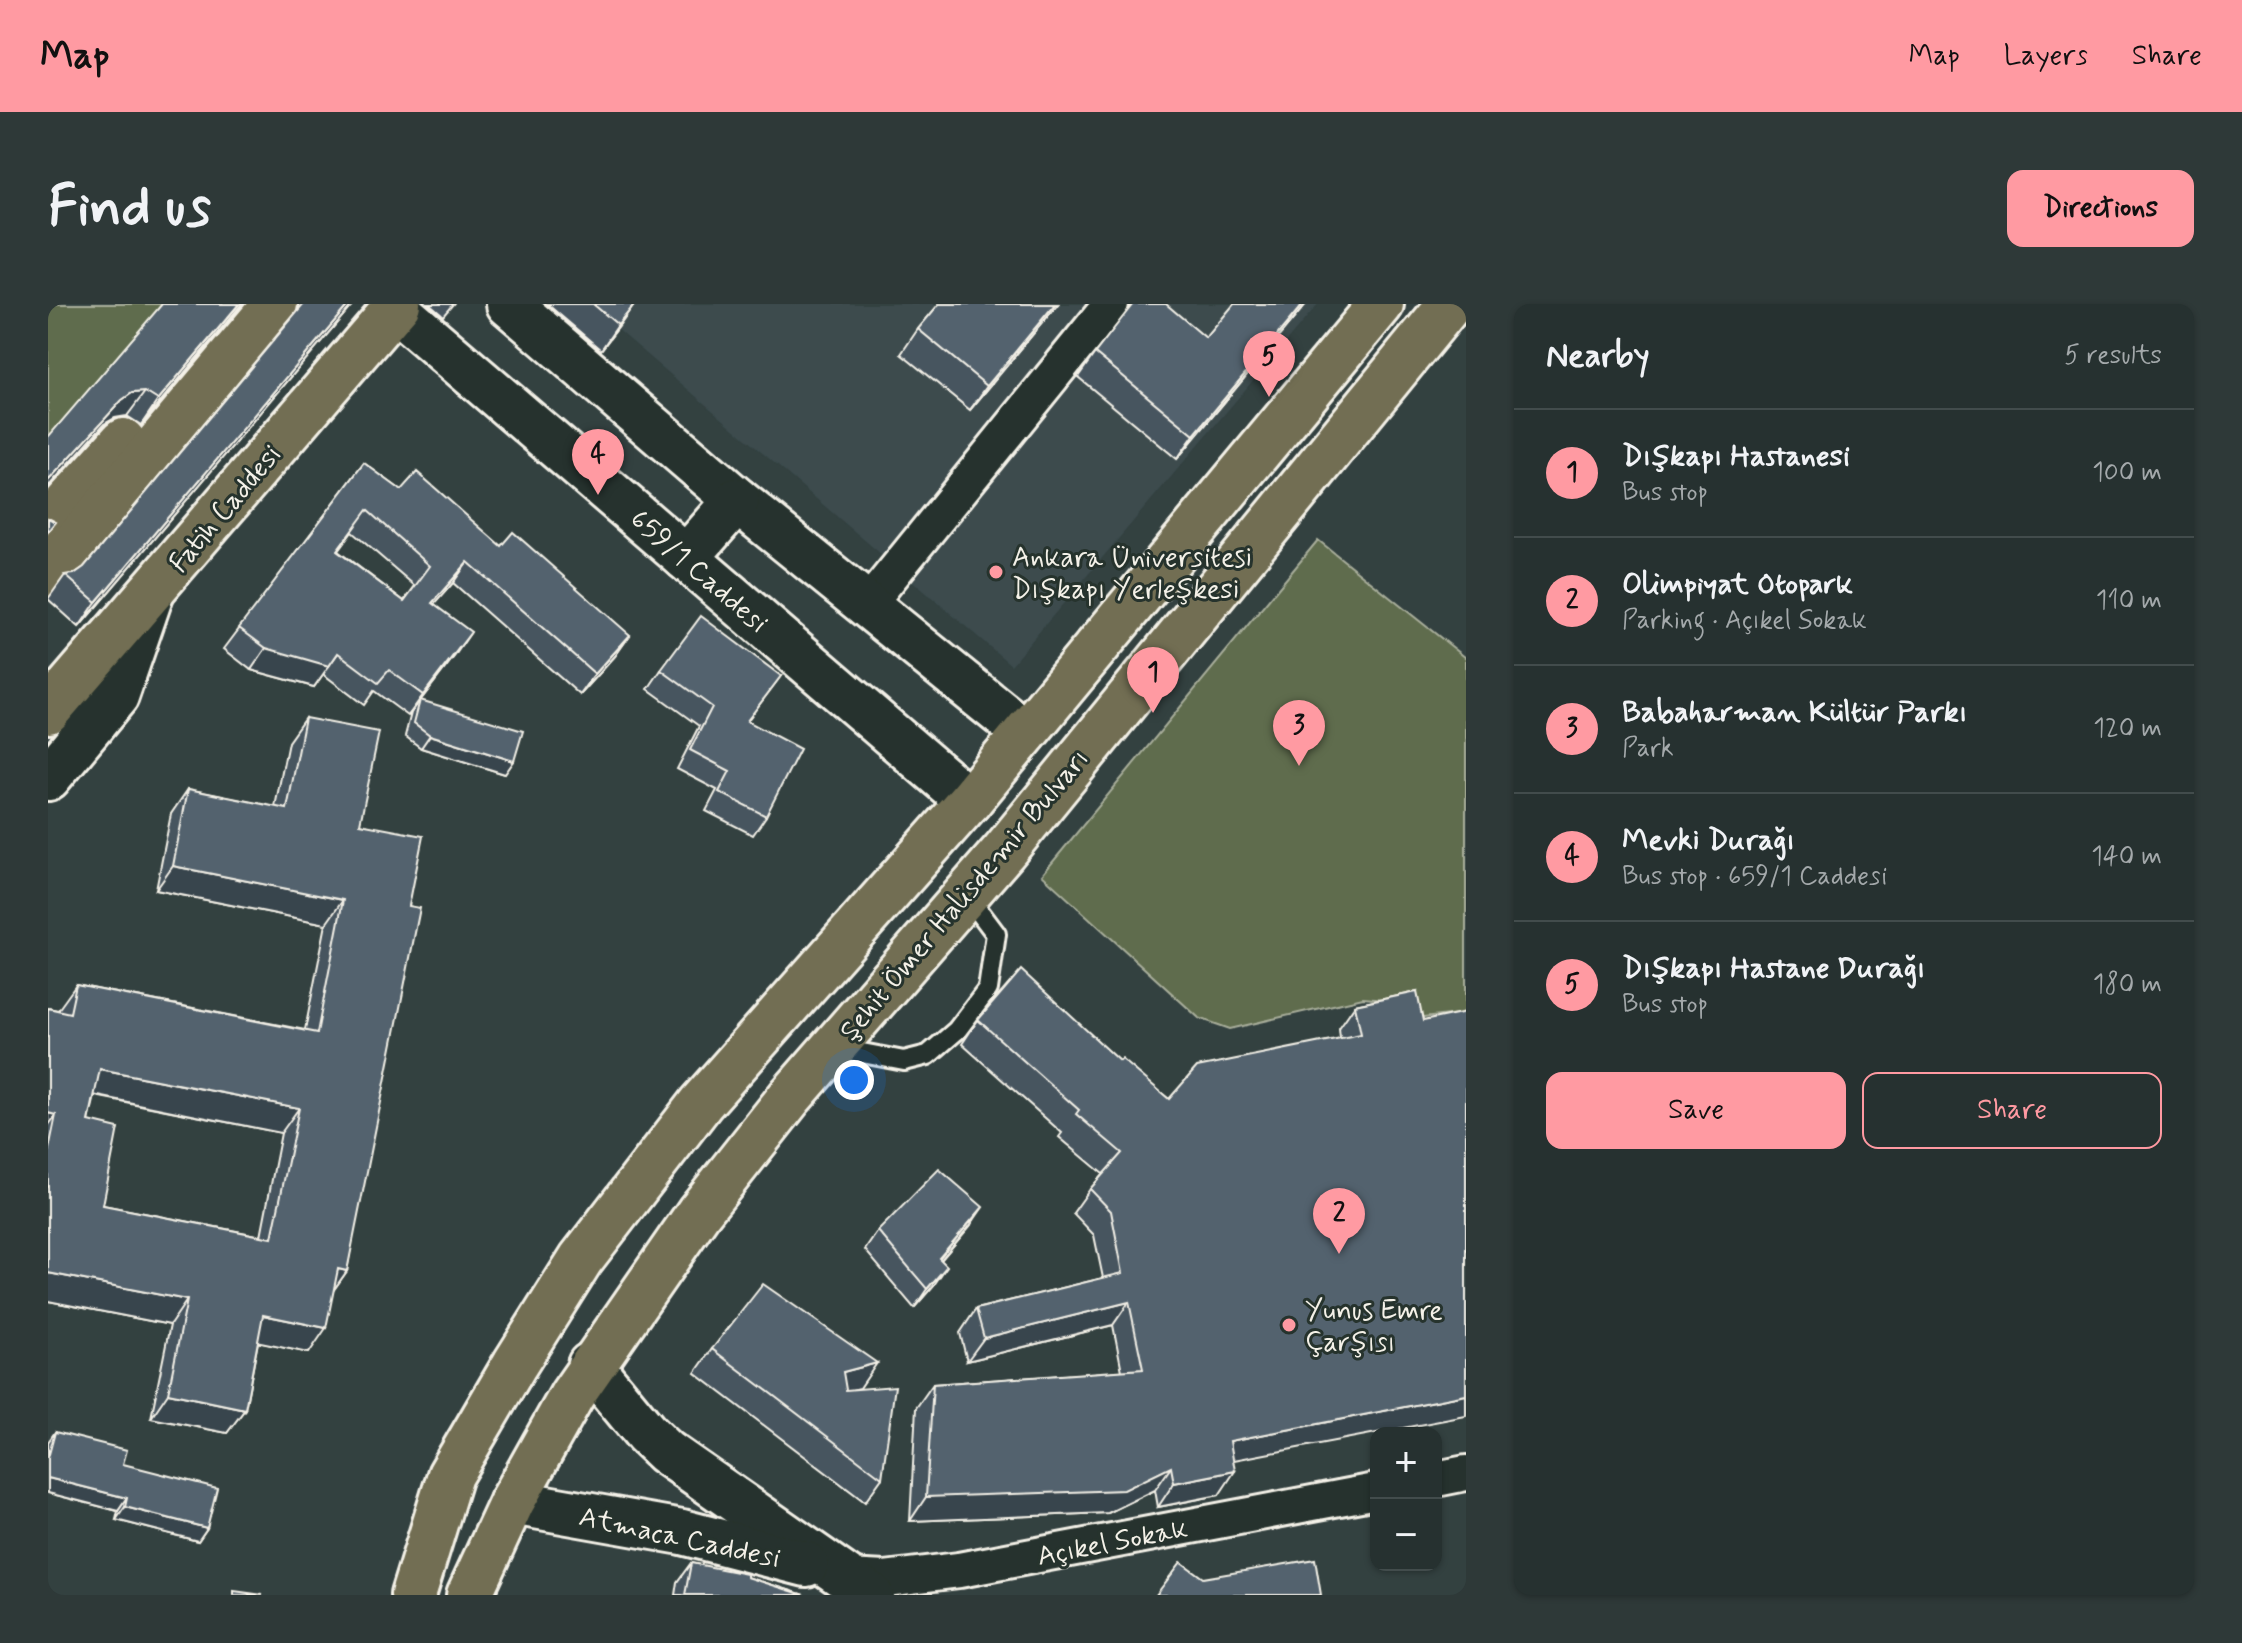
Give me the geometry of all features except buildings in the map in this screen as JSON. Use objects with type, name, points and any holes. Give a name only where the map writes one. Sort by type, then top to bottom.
[{"type":"main road","points":[[48,575],[275,304]]},
{"type":"main road","name":"Şehit Ömer Halisdemir Bulvarı","points":[[413,1595],[450,1475],[581,1259],[701,1103],[969,801],[1381,304]]},
{"type":"main road","name":"Şehit Ömer Halisdemir Bulvarı","points":[[469,1595],[512,1502],[590,1365],[699,1212],[790,1097],[966,894],[1450,304]]},
{"type":"main road","name":"Fatih Caddesi","points":[[48,711],[397,306]]},
{"type":"main road","points":[[48,524],[122,442],[224,365]]},
{"type":"main road","points":[[393,1595],[450,1475]]},
{"type":"street","points":[[509,304],[737,500],[1025,733]]},
{"type":"street","points":[[868,604],[1111,304]]},
{"type":"street","name":"659/1 Caddesi","points":[[397,306],[969,801]]},
{"type":"street","points":[[686,558],[737,500]]},
{"type":"street","points":[[48,778],[116,696],[151,594]]},
{"type":"street","name":"Atmaca Caddesi","points":[[590,1365],[646,1433],[666,1452],[859,1586]]},
{"type":"street","points":[[1442,1478],[1466,1473]]},
{"type":"street","name":"Açıkel Sokak","points":[[859,1586],[1370,1492]]},
{"type":"street","name":"Atmaca Caddesi","points":[[512,1502],[682,1532],[762,1551],[859,1586]]},
{"type":"lane","points":[[833,1048],[904,1061],[928,1055],[957,1030],[988,989],[996,934],[966,894]]},
{"type":"shaded area","name":"Ankara Üniversitesi Dışkapı Yerleşkesi","points":[[588,304],[1318,304],[1011,665]]},
{"type":"green space","points":[[48,304],[211,304],[48,485]]},
{"type":"green space","points":[[1318,540],[1466,658],[1466,1013],[1423,1018],[1397,1001],[1363,998],[1230,1029],[1199,1018],[1042,875]]},
{"type":"place","name":"Dışkapı Hastane Durağı","points":[[1269,397]]},
{"type":"place","name":"Mevki Durağı","points":[[598,495]]},
{"type":"place","name":"Ankara Üniversitesi Dışkapı Yerleşkesi","points":[[996,572]]},
{"type":"place","name":"Dışkapı Hastanesi","points":[[1153,713]]},
{"type":"place","name":"Babaharman Kültür Parkı","points":[[1299,766]]},
{"type":"place","name":"Olimpiyat Otopark","points":[[1339,1254]]},
{"type":"place","name":"Yunus Emre Çarşısı","points":[[1289,1325]]}]
